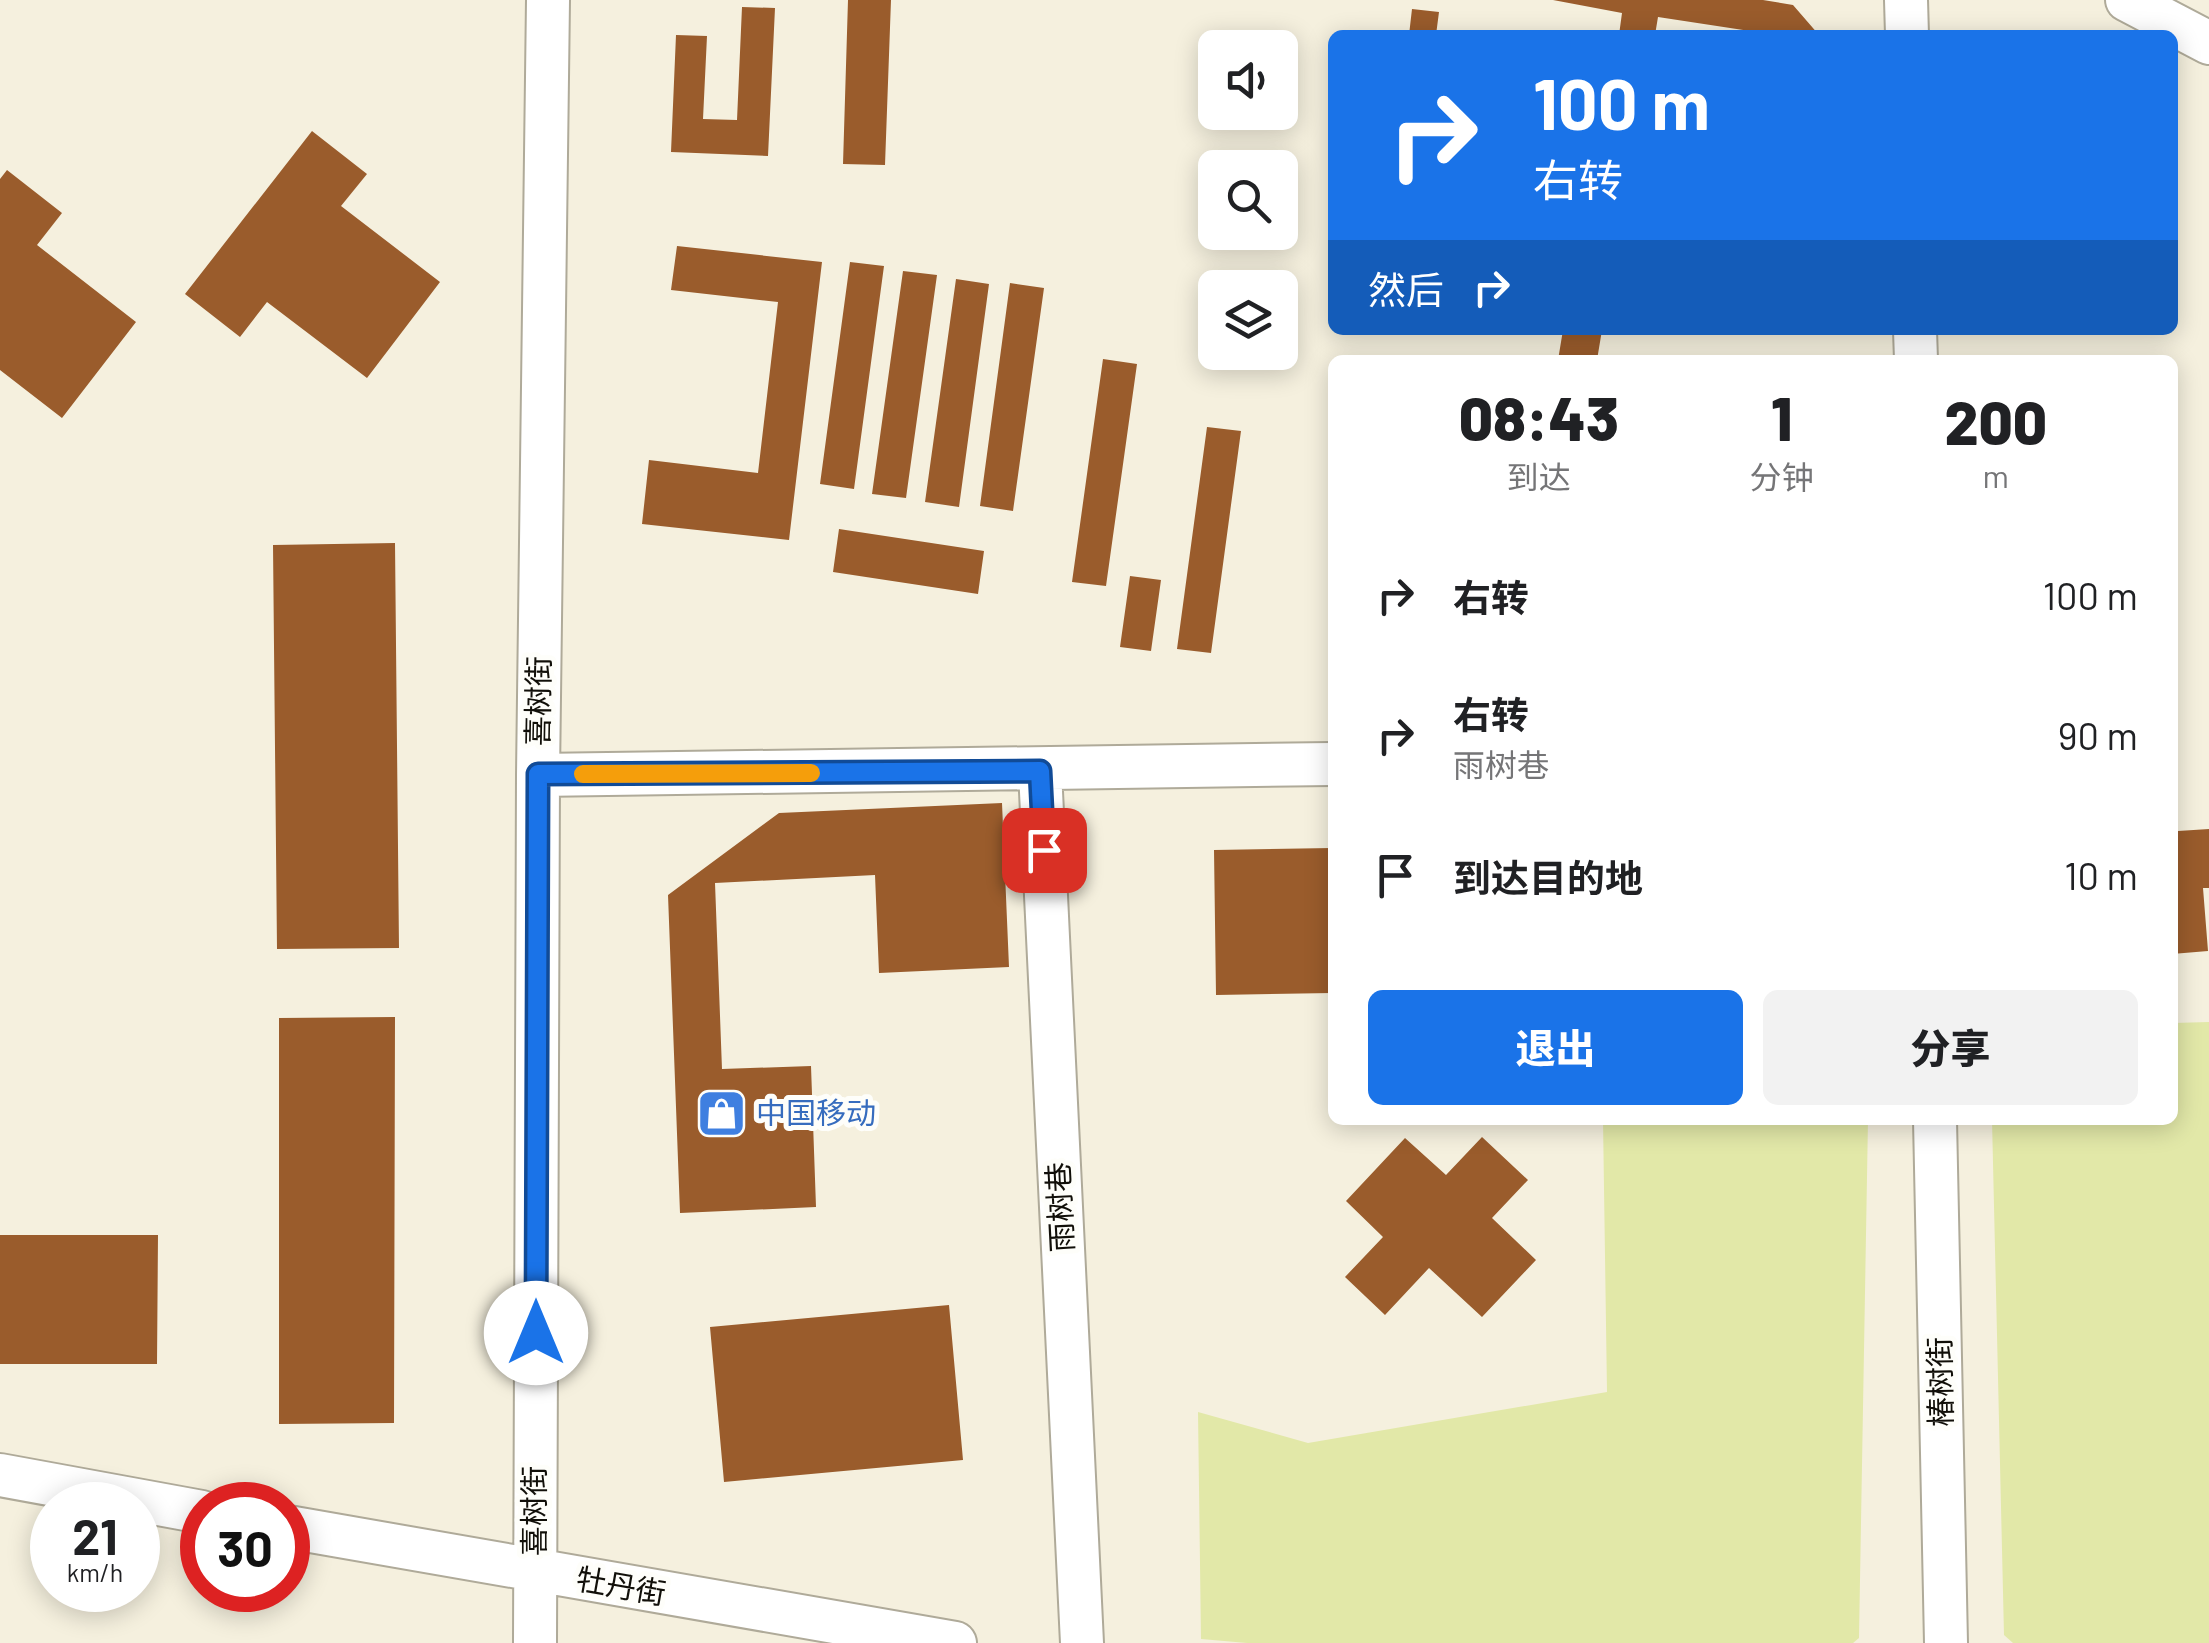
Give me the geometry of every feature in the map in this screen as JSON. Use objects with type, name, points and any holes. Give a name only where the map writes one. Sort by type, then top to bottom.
[{"type":"street","name":"喜树街","points":[[535,1643],[538,774],[548,0]]},
{"type":"street","points":[[1906,0],[1907,30]]},
{"type":"street","points":[[2127,0],[2209,42]]},
{"type":"street","points":[[538,774],[1040,771],[1328,764]]},
{"type":"street","name":"雨树巷","points":[[1040,771],[1082,1643]]},
{"type":"street","name":"椿树街","points":[[1935,1125],[1946,1643]]},
{"type":"street","points":[[0,1475],[180,1508]]},
{"type":"street","name":"牡丹街","points":[[310,1531],[956,1643]]},
{"type":"green space","points":[[2209,1022],[2209,1643],[2013,1643],[2004,1635],[1992,1125],[2178,1125],[2178,1023]]},
{"type":"green space","points":[[1603,1125],[1868,1125],[1859,1638],[1853,1643],[1247,1643],[1201,1639],[1198,1412],[1308,1443],[1607,1392]]},
{"type":"building","points":[[848,0],[891,0],[885,165],[843,164]]},
{"type":"building","points":[[1553,0],[1763,0],[1793,5],[1815,30],[1743,30],[1658,17],[1656,30],[1620,30],[1622,13]]},
{"type":"building","points":[[742,7],[775,8],[768,156],[671,152],[676,35],[707,36],[703,119],[737,120]]},
{"type":"building","points":[[1412,9],[1439,12],[1437,30],[1410,30]]},
{"type":"building","points":[[312,131],[367,174],[341,206],[440,282],[367,378],[267,302],[240,337],[185,294]]},
{"type":"building","points":[[7,170],[62,213],[37,245],[136,322],[62,418],[0,370],[0,179]]},
{"type":"building","points":[[677,246],[822,262],[789,540],[642,524],[649,460],[758,473],[778,302],[671,290]]},
{"type":"building","points":[[850,262],[884,266],[854,489],[820,484]]},
{"type":"building","points":[[903,271],[937,275],[906,498],[872,494]]},
{"type":"building","points":[[956,279],[989,284],[959,507],[925,502]]},
{"type":"building","points":[[1010,283],[1044,288],[1013,511],[980,506]]},
{"type":"building","points":[[1562,335],[1601,335],[1598,355],[1559,355]]},
{"type":"building","points":[[1103,359],[1137,364],[1106,586],[1072,582]]},
{"type":"building","points":[[1207,427],[1241,431],[1211,653],[1177,649]]},
{"type":"building","points":[[839,529],[984,551],[978,594],[833,572]]},
{"type":"building","points":[[395,543],[399,948],[277,949],[273,545]]},
{"type":"building","points":[[1130,576],[1161,580],[1151,651],[1120,647]]},
{"type":"building","points":[[1002,803],[1009,967],[879,973],[875,875],[715,883],[722,1069],[811,1066],[816,1207],[680,1213],[668,895],[779,813]]},
{"type":"building","points":[[2209,829],[2209,888],[2203,888],[2208,951],[2178,954],[2178,831]]},
{"type":"building","points":[[1328,848],[1328,993],[1216,995],[1214,850]]},
{"type":"building","points":[[395,1017],[394,1423],[279,1424],[279,1018]]},
{"type":"building","points":[[1482,1137],[1528,1180],[1492,1218],[1536,1260],[1482,1317],[1429,1268],[1385,1315],[1345,1277],[1383,1237],[1346,1201],[1405,1138],[1446,1175]]},
{"type":"building","points":[[0,1235],[158,1235],[157,1364],[0,1364]]},
{"type":"building","points":[[949,1305],[963,1460],[724,1482],[710,1327]]},
{"type":"slow traffic","points":[[583,774],[811,773]]},
{"type":"place","name":"中国移动","points":[[721,1114]]},
{"type":"route","points":[[536,1333],[538,774],[1040,771],[1044,850]]}]
